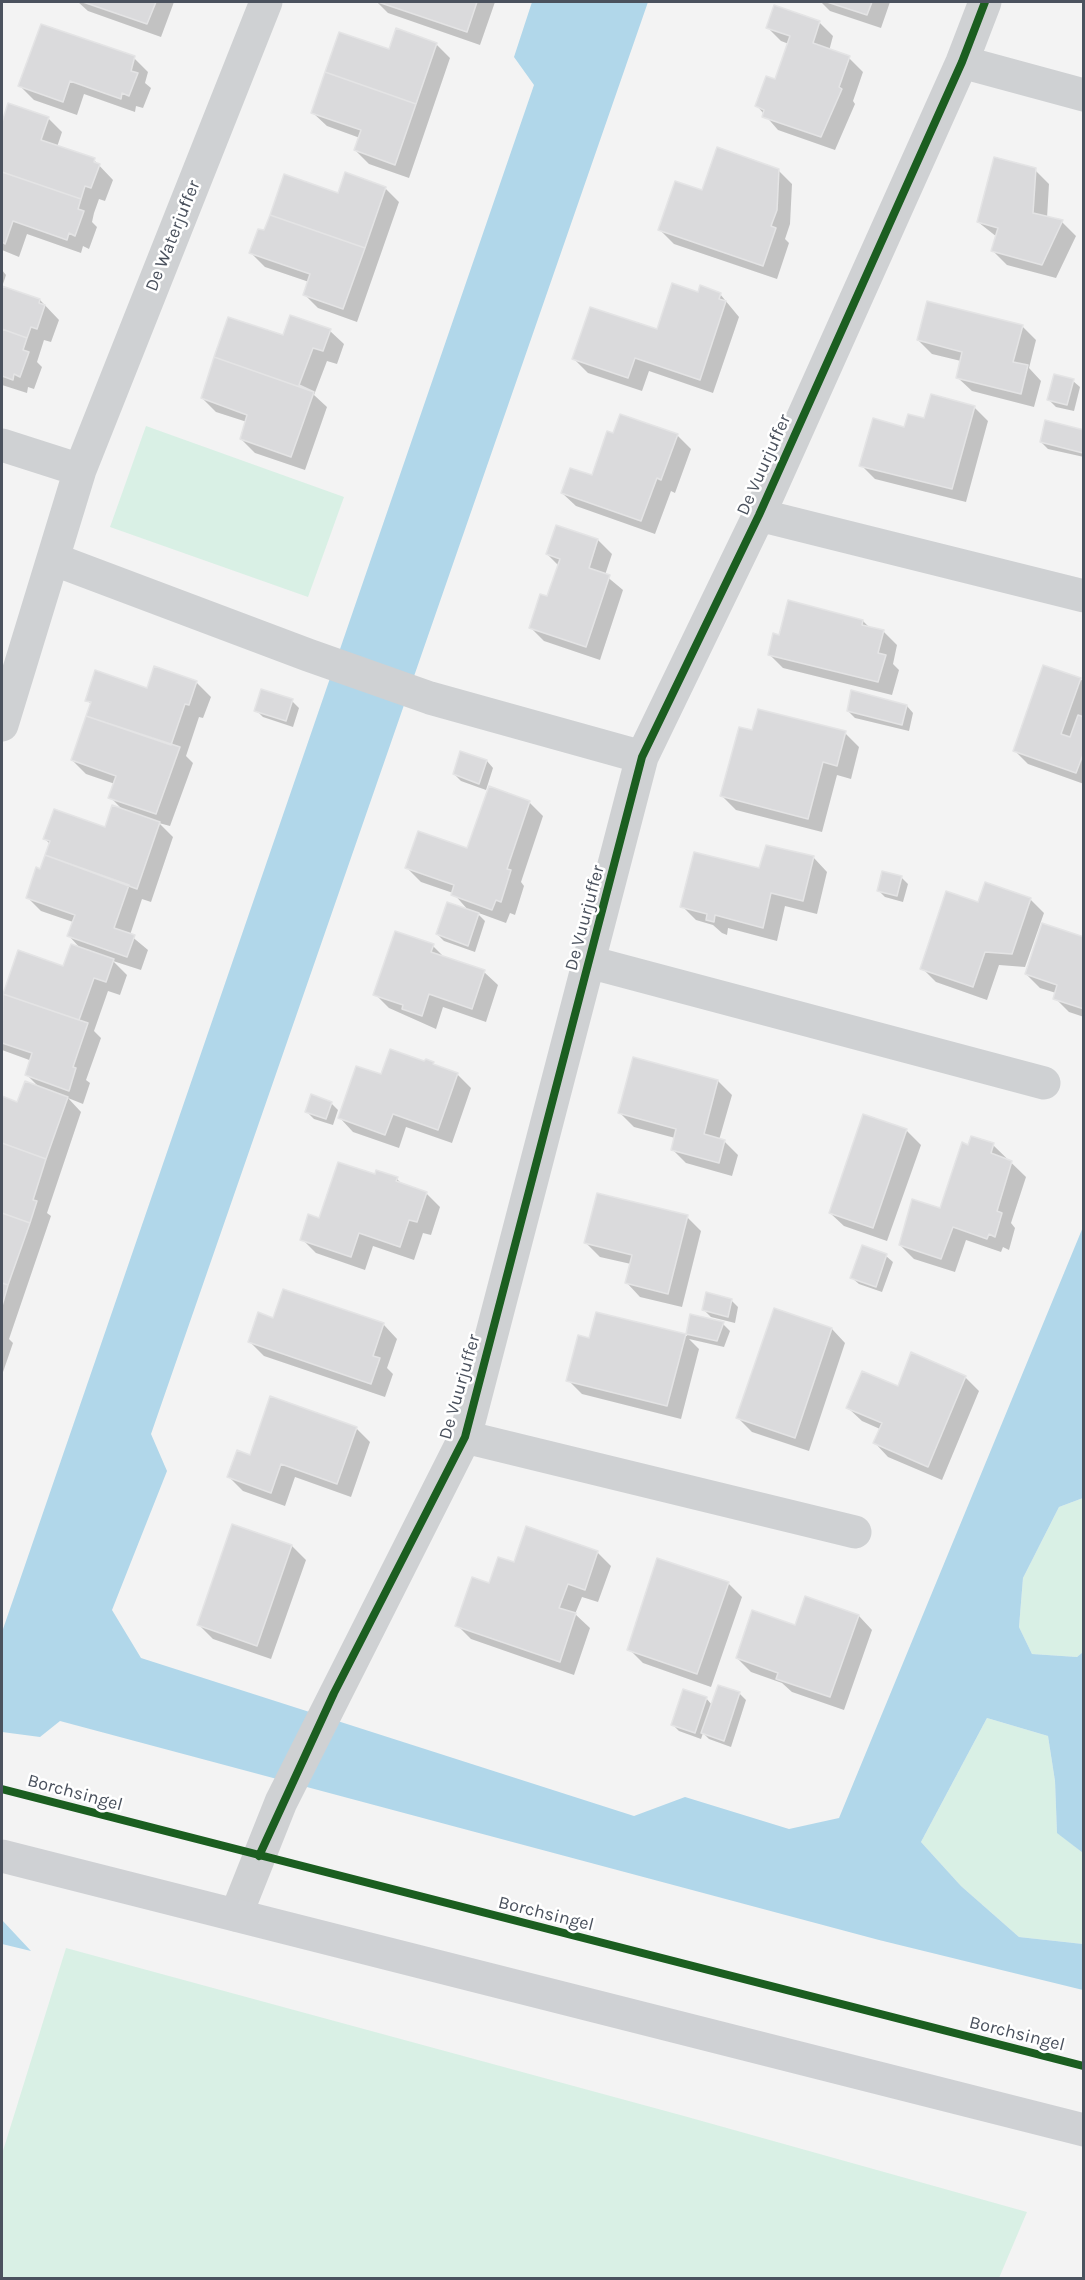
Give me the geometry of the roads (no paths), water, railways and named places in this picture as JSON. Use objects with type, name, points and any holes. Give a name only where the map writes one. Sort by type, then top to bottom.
[{"type":"main road","points":[[2,1856],[1083,2130]]},
{"type":"street","name":"De Waterjuffer","points":[[2,725],[80,470],[266,2]]},
{"type":"street","name":"De Vuurjuffer","points":[[236,1915],[281,1802],[465,1437],[642,757],[759,515],[962,62],[985,2]]},
{"type":"street","points":[[962,62],[1083,95]]},
{"type":"street","points":[[2,445],[80,470]]},
{"type":"street","name":"De Vuurjuffer","points":[[759,515],[1083,596]]},
{"type":"street","points":[[53,559],[308,655],[430,698],[642,757]]},
{"type":"street","name":"De Vuurjuffer","points":[[589,962],[1044,1083]]},
{"type":"street","name":"De Vuurjuffer","points":[[465,1437],[855,1532]]},
{"type":"water","points":[[532,2],[648,2],[151,1434],[167,1471],[112,1610],[141,1658],[634,1816],[685,1797],[789,1829],[839,1818],[1083,1227],[1083,1498],[1059,1507],[1023,1578],[1019,1627],[1032,1654],[1077,1657],[1083,1652],[1083,1853],[1057,1833],[1055,1781],[1048,1736],[987,1718],[921,1842],[961,1886],[1019,1937],[1083,1944],[1083,1990],[879,1940],[60,1721],[40,1737],[2,1732],[2,1632],[534,85],[514,57]]},
{"type":"water","points":[[2,1920],[31,1951],[2,1944]]}]
